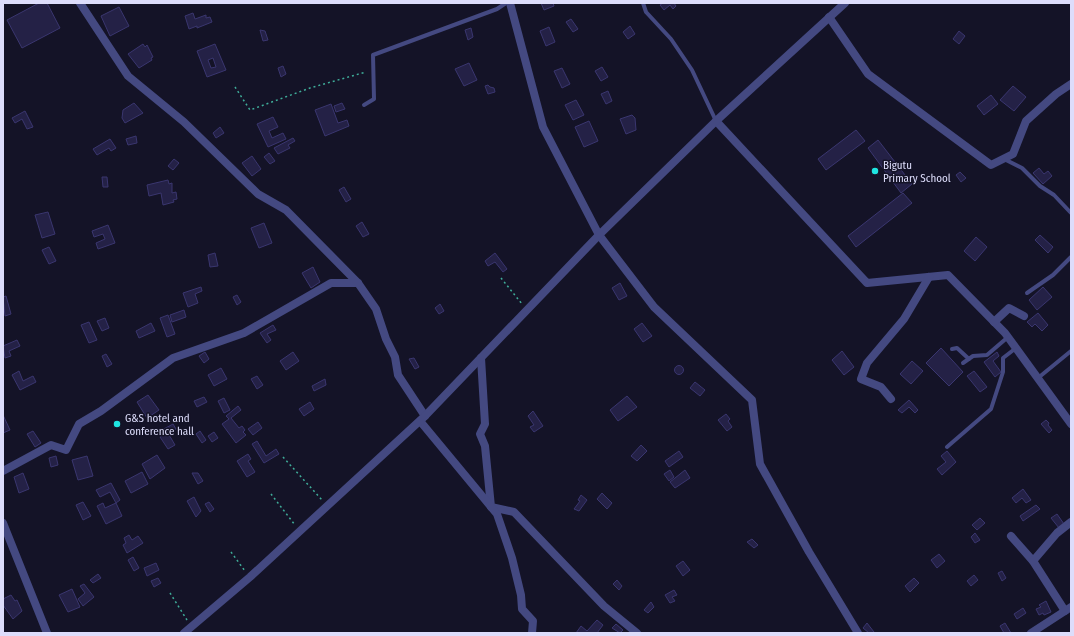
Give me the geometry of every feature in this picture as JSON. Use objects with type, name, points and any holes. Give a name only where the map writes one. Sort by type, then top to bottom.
[{"type":"street","points":[[80,3],[128,76],[184,122],[258,194],[286,210],[358,283],[376,309],[386,339],[395,357],[398,375],[423,418],[497,514],[512,558],[521,595],[522,609],[533,621],[532,633]]},
{"type":"street","points":[[510,3],[543,128],[599,235],[654,307],[752,400],[760,464],[809,552],[858,633]]},
{"type":"street","points":[[184,633],[250,577],[423,418],[599,235],[716,121],[845,3]]},
{"type":"street","points":[[829,17],[868,74],[991,165],[1013,154],[1026,121],[1056,94],[1071,84]]},
{"type":"street","points":[[716,121],[866,283],[948,275],[1008,337],[1071,424]]},
{"type":"street","points":[[891,399],[881,388],[861,379],[867,363],[904,319],[929,277]]},
{"type":"street","points":[[3,471],[51,445],[66,450],[79,424],[101,411],[173,358],[244,333],[330,284],[358,283]]},
{"type":"street","points":[[994,322],[1009,308],[1024,316]]},
{"type":"street","points":[[481,358],[485,424],[480,434],[485,446],[491,507]]},
{"type":"street","points":[[491,507],[514,512],[604,606],[637,633]]},
{"type":"street","points":[[1033,561],[1056,533],[1071,522]]},
{"type":"street","points":[[3,523],[47,633]]},
{"type":"street","points":[[1011,536],[1033,561],[1068,609],[1031,633]]},
{"type":"lane","points":[[364,105],[374,99],[373,55],[497,9],[506,3]]},
{"type":"lane","points":[[643,3],[646,12],[671,39],[692,70],[716,121]]},
{"type":"lane","points":[[1003,159],[1022,168],[1040,186],[1054,195],[1071,213]]},
{"type":"lane","points":[[1027,293],[1053,275],[1071,257]]},
{"type":"lane","points":[[964,363],[973,356],[987,355],[1008,337]]},
{"type":"lane","points":[[952,349],[957,348],[969,359]]},
{"type":"lane","points":[[947,447],[991,409],[1003,372],[1003,358],[1016,348]]},
{"type":"lane","points":[[1038,378],[1071,351]]},
{"type":"path","points":[[235,87],[250,110],[310,88],[374,70]]},
{"type":"path","points":[[501,278],[527,311]]},
{"type":"path","points":[[283,457],[327,506]]},
{"type":"path","points":[[271,494],[300,531]]},
{"type":"path","points":[[231,552],[250,577]]},
{"type":"path","points":[[170,593],[191,626]]},
{"type":"building","points":[[39,3],[47,3],[60,28],[22,48],[7,20]]},
{"type":"building","points":[[541,3],[553,3],[554,6],[544,10]]},
{"type":"building","points":[[663,3],[674,3],[676,6],[673,9],[670,5],[664,10],[660,5]]},
{"type":"building","points":[[119,7],[129,26],[110,36],[101,16]]},
{"type":"building","points":[[193,13],[195,19],[206,15],[206,18],[210,17],[212,22],[197,28],[197,26],[189,29],[185,16]]},
{"type":"building","points":[[571,19],[578,29],[573,32],[566,22]]},
{"type":"building","points":[[630,26],[635,34],[628,39],[623,32]]},
{"type":"building","points":[[549,27],[555,42],[546,46],[540,31]]},
{"type":"building","points":[[471,28],[473,37],[468,40],[465,30]]},
{"type":"building","points":[[260,30],[265,31],[268,40],[263,41]]},
{"type":"building","points":[[959,31],[965,36],[959,44],[953,39]]},
{"type":"building","points":[[143,44],[145,47],[147,45],[153,57],[151,58],[152,60],[139,68],[128,54]]},
{"type":"building","points":[[215,44],[226,70],[207,77],[197,51]],"holes":[[[213,58],[216,67],[211,68],[208,60]]]},
{"type":"building","points":[[469,63],[477,80],[464,86],[455,69]]},
{"type":"building","points":[[283,66],[286,74],[281,77],[278,68]]},
{"type":"building","points":[[602,67],[608,77],[601,81],[595,71]]},
{"type":"building","points":[[562,68],[570,84],[562,88],[554,71]]},
{"type":"building","points":[[488,85],[494,88],[495,92],[488,94],[485,86]]},
{"type":"building","points":[[1013,86],[1026,97],[1014,111],[1000,100]]},
{"type":"building","points":[[608,91],[612,101],[606,104],[601,94]]},
{"type":"building","points":[[991,95],[998,104],[984,115],[977,106]]},
{"type":"building","points":[[576,100],[584,115],[573,120],[565,105]]},
{"type":"building","points":[[134,103],[143,113],[125,123],[122,118],[123,110]]},
{"type":"building","points":[[342,103],[345,109],[336,112],[334,106]]},
{"type":"building","points":[[331,104],[338,123],[347,120],[349,126],[325,136],[315,110]]},
{"type":"building","points":[[25,111],[33,127],[27,129],[22,119],[15,123],[12,118]]},
{"type":"building","points":[[632,115],[635,118],[636,130],[626,134],[620,119]]},
{"type":"building","points":[[273,117],[278,127],[269,131],[272,138],[283,133],[286,139],[268,147],[257,124]]},
{"type":"building","points":[[589,121],[598,141],[584,147],[575,127]]},
{"type":"building","points":[[220,127],[224,133],[216,138],[213,133]]},
{"type":"building","points":[[856,130],[865,141],[826,170],[818,159]]},
{"type":"building","points":[[136,136],[137,143],[128,145],[126,139]]},
{"type":"building","points":[[293,138],[295,141],[288,145],[290,148],[278,154],[274,148]]},
{"type":"building","points":[[110,139],[116,148],[111,151],[109,148],[97,155],[93,149]]},
{"type":"building","points":[[878,140],[912,184],[901,193],[868,148]]},
{"type":"building","points":[[269,153],[275,161],[270,164],[264,157]]},
{"type":"building","points":[[252,156],[261,169],[252,176],[242,163]]},
{"type":"building","points":[[174,159],[179,163],[173,170],[168,166]]},
{"type":"building","points":[[1039,168],[1044,174],[1048,171],[1052,176],[1043,184],[1033,173]]},
{"type":"building","points":[[960,172],[966,178],[961,182],[956,175]]},
{"type":"building","points":[[102,177],[107,177],[108,187],[103,187]]},
{"type":"building","points":[[168,180],[169,184],[172,183],[172,193],[176,192],[177,199],[173,200],[174,202],[163,205],[161,193],[149,196],[147,185]]},
{"type":"building","points":[[344,187],[351,199],[346,202],[339,190]]},
{"type":"building","points":[[903,193],[912,203],[856,247],[848,236]]},
{"type":"building","points":[[48,212],[55,234],[42,238],[35,215]]},
{"type":"building","points":[[362,222],[369,234],[363,237],[356,226]]},
{"type":"building","points":[[264,223],[272,243],[259,248],[251,228]]},
{"type":"building","points":[[108,225],[115,243],[98,249],[96,243],[105,239],[103,234],[94,237],[92,231]]},
{"type":"building","points":[[1040,235],[1053,247],[1048,253],[1035,240]]},
{"type":"building","points":[[976,237],[987,247],[975,261],[964,251]]},
{"type":"building","points":[[49,247],[56,261],[49,264],[42,250]]},
{"type":"building","points":[[215,253],[218,266],[210,267],[208,255]]},
{"type":"building","points":[[495,253],[507,269],[503,272],[495,262],[488,266],[485,261]]},
{"type":"building","points":[[313,267],[320,282],[311,288],[302,273]]},
{"type":"building","points":[[620,283],[627,296],[619,300],[612,288]]},
{"type":"building","points":[[201,287],[202,291],[195,294],[198,303],[188,307],[183,293]]},
{"type":"building","points":[[1043,287],[1052,297],[1037,310],[1029,300]]},
{"type":"building","points":[[237,295],[241,302],[237,305],[233,297]]},
{"type":"building","points":[[6,296],[11,314],[5,316],[3,297]]},
{"type":"building","points":[[440,304],[444,311],[439,314],[435,308]]},
{"type":"building","points":[[184,310],[186,317],[172,322],[170,315]]},
{"type":"building","points":[[1038,313],[1048,325],[1042,331],[1035,324],[1032,327],[1027,322]]},
{"type":"building","points":[[168,315],[175,334],[167,337],[160,318]]},
{"type":"building","points":[[105,318],[109,328],[102,331],[97,321]]},
{"type":"building","points":[[89,322],[97,340],[89,343],[81,325]]},
{"type":"building","points":[[151,323],[155,331],[139,338],[136,331]]},
{"type":"building","points":[[642,323],[652,336],[643,342],[634,329]]},
{"type":"building","points":[[273,325],[276,330],[267,334],[271,340],[267,343],[260,333]]},
{"type":"building","points":[[17,340],[20,346],[9,351],[11,356],[5,358],[3,346]]},
{"type":"building","points":[[941,348],[963,372],[949,386],[926,363]]},
{"type":"building","points":[[842,351],[854,367],[844,375],[832,360]]},
{"type":"building","points":[[205,352],[209,359],[204,363],[199,356]]},
{"type":"building","points":[[293,352],[299,361],[286,370],[280,361]]},
{"type":"building","points":[[997,352],[999,356],[993,361],[1001,372],[995,377],[984,362]]},
{"type":"building","points":[[106,354],[112,364],[107,367],[102,356]]},
{"type":"building","points":[[414,358],[419,367],[415,369],[409,359]]},
{"type":"building","points":[[912,361],[923,371],[911,384],[900,374]]},
{"type":"building","points":[[677,366],[681,366],[683,370],[681,374],[677,374],[675,372],[675,368]]},
{"type":"building","points":[[221,368],[227,379],[214,386],[208,375]]},
{"type":"building","points":[[19,371],[23,381],[33,376],[36,382],[20,390],[12,375]]},
{"type":"building","points":[[974,371],[987,387],[980,392],[967,376]]},
{"type":"building","points":[[257,376],[263,385],[257,389],[251,379]]},
{"type":"building","points":[[325,379],[326,385],[314,391],[312,386]]},
{"type":"building","points":[[695,382],[705,390],[700,396],[690,388]]},
{"type":"building","points":[[148,395],[159,410],[147,418],[137,402]]},
{"type":"building","points":[[627,396],[637,407],[618,421],[610,410]]},
{"type":"building","points":[[204,397],[207,402],[197,407],[194,401]]},
{"type":"building","points":[[224,398],[230,410],[224,413],[218,401]]},
{"type":"building","points":[[909,400],[918,410],[915,413],[909,407],[902,413],[898,410]]},
{"type":"building","points":[[310,402],[314,409],[304,416],[299,409]]},
{"type":"building","points":[[238,406],[241,410],[231,418],[239,428],[242,426],[245,430],[243,432],[246,435],[236,443],[222,424],[229,419],[226,416]]},
{"type":"building","points":[[533,411],[543,426],[534,432],[530,427],[534,425],[528,416]]},
{"type":"building","points":[[726,414],[730,419],[728,421],[732,427],[727,431],[718,420]]},
{"type":"building","points":[[3,415],[10,430],[3,433]]},
{"type":"building","points":[[1046,420],[1052,430],[1049,433],[1041,424]]},
{"type":"building","points":[[258,422],[262,428],[253,435],[248,429]]},
{"type":"building","points":[[173,424],[176,429],[168,433],[175,445],[168,449],[160,437],[164,434],[162,430]]},
{"type":"building","points":[[33,431],[41,443],[35,447],[27,434]]},
{"type":"building","points":[[200,431],[206,440],[202,443],[196,434]]},
{"type":"building","points":[[214,432],[218,438],[212,442],[208,436]]},
{"type":"building","points":[[257,441],[266,456],[276,449],[279,454],[264,463],[252,444]]},
{"type":"building","points":[[641,445],[647,451],[637,461],[631,456]]},
{"type":"building","points":[[679,451],[683,457],[669,467],[665,461]]},
{"type":"building","points":[[947,451],[956,462],[942,475],[937,469],[946,462],[941,456]]},
{"type":"building","points":[[248,454],[251,459],[248,461],[255,472],[247,477],[237,461]]},
{"type":"building","points":[[157,455],[165,468],[150,479],[142,464]]},
{"type":"building","points":[[56,456],[58,465],[51,467],[49,458]]},
{"type":"building","points":[[87,456],[93,476],[78,480],[72,460]]},
{"type":"building","points":[[670,470],[674,477],[669,481],[664,474]]},
{"type":"building","points":[[685,470],[690,478],[675,488],[670,482]]},
{"type":"building","points":[[142,472],[148,484],[131,493],[125,481]]},
{"type":"building","points":[[23,473],[29,489],[19,493],[14,477]]},
{"type":"building","points":[[192,473],[198,473],[203,481],[198,484]]},
{"type":"building","points":[[111,483],[120,500],[116,503],[110,492],[100,497],[96,490]]},
{"type":"building","points":[[1023,489],[1031,500],[1026,503],[1022,498],[1016,503],[1012,498]]},
{"type":"building","points":[[602,493],[612,503],[607,509],[597,499]]},
{"type":"building","points":[[581,495],[587,500],[579,511],[574,509],[580,501],[578,500]]},
{"type":"building","points":[[194,497],[201,511],[196,517],[187,501]]},
{"type":"building","points":[[83,502],[91,516],[83,520],[76,505]]},
{"type":"building","points":[[209,502],[214,509],[210,512],[205,504]]},
{"type":"building","points":[[103,503],[105,508],[116,503],[122,516],[106,524],[97,506]]},
{"type":"building","points":[[1036,505],[1040,509],[1023,521],[1020,516]]},
{"type":"building","points":[[1057,514],[1064,524],[1059,528],[1051,518]]},
{"type":"building","points":[[980,518],[985,523],[977,530],[972,525]]},
{"type":"building","points":[[975,533],[980,540],[975,543],[971,537]]},
{"type":"building","points":[[129,535],[132,540],[138,536],[143,543],[127,553],[123,545],[126,543],[124,538]]},
{"type":"building","points":[[752,539],[758,545],[754,548],[747,542]]},
{"type":"building","points":[[939,554],[945,561],[937,568],[931,560]]},
{"type":"building","points":[[133,557],[139,568],[134,571],[128,560]]},
{"type":"building","points":[[683,561],[690,570],[683,576],[676,566]]},
{"type":"building","points":[[156,563],[159,570],[147,576],[144,568]]},
{"type":"building","points":[[1002,571],[1006,578],[1002,581],[998,573]]},
{"type":"building","points":[[98,574],[101,578],[93,583],[90,580]]},
{"type":"building","points":[[974,575],[978,580],[971,586],[967,581]]},
{"type":"building","points":[[158,578],[161,583],[154,587],[151,581]]},
{"type":"building","points":[[914,578],[919,583],[910,592],[905,586]]},
{"type":"building","points":[[617,580],[622,586],[619,590],[613,584]]},
{"type":"building","points":[[84,584],[94,597],[83,606],[78,599],[85,593],[80,586]]},
{"type":"building","points":[[72,589],[80,607],[68,612],[59,595]]},
{"type":"building","points":[[674,590],[677,595],[672,597],[675,601],[670,603],[665,595]]},
{"type":"building","points":[[11,595],[15,601],[17,600],[22,611],[13,619],[3,605],[3,599]]},
{"type":"building","points":[[1046,601],[1051,612],[1044,615],[1043,613],[1039,615],[1036,609],[1041,607],[1039,605]]},
{"type":"building","points":[[651,602],[654,607],[648,613],[644,610]]},
{"type":"building","points":[[1023,608],[1026,613],[1017,619],[1014,614]]},
{"type":"building","points":[[597,620],[603,625],[597,633],[576,633],[581,626],[587,631]]},
{"type":"building","points":[[867,623],[874,633],[869,633],[863,628]]},
{"type":"building","points":[[1005,623],[1011,633],[1004,633],[1000,626]]},
{"type":"building","points":[[616,624],[623,630],[620,633],[612,628]]},
{"type":"place","name":"Bigutu Primary School","points":[[875,171]]},
{"type":"place","name":"G&S hotel and conference hall","points":[[117,424]]}]
